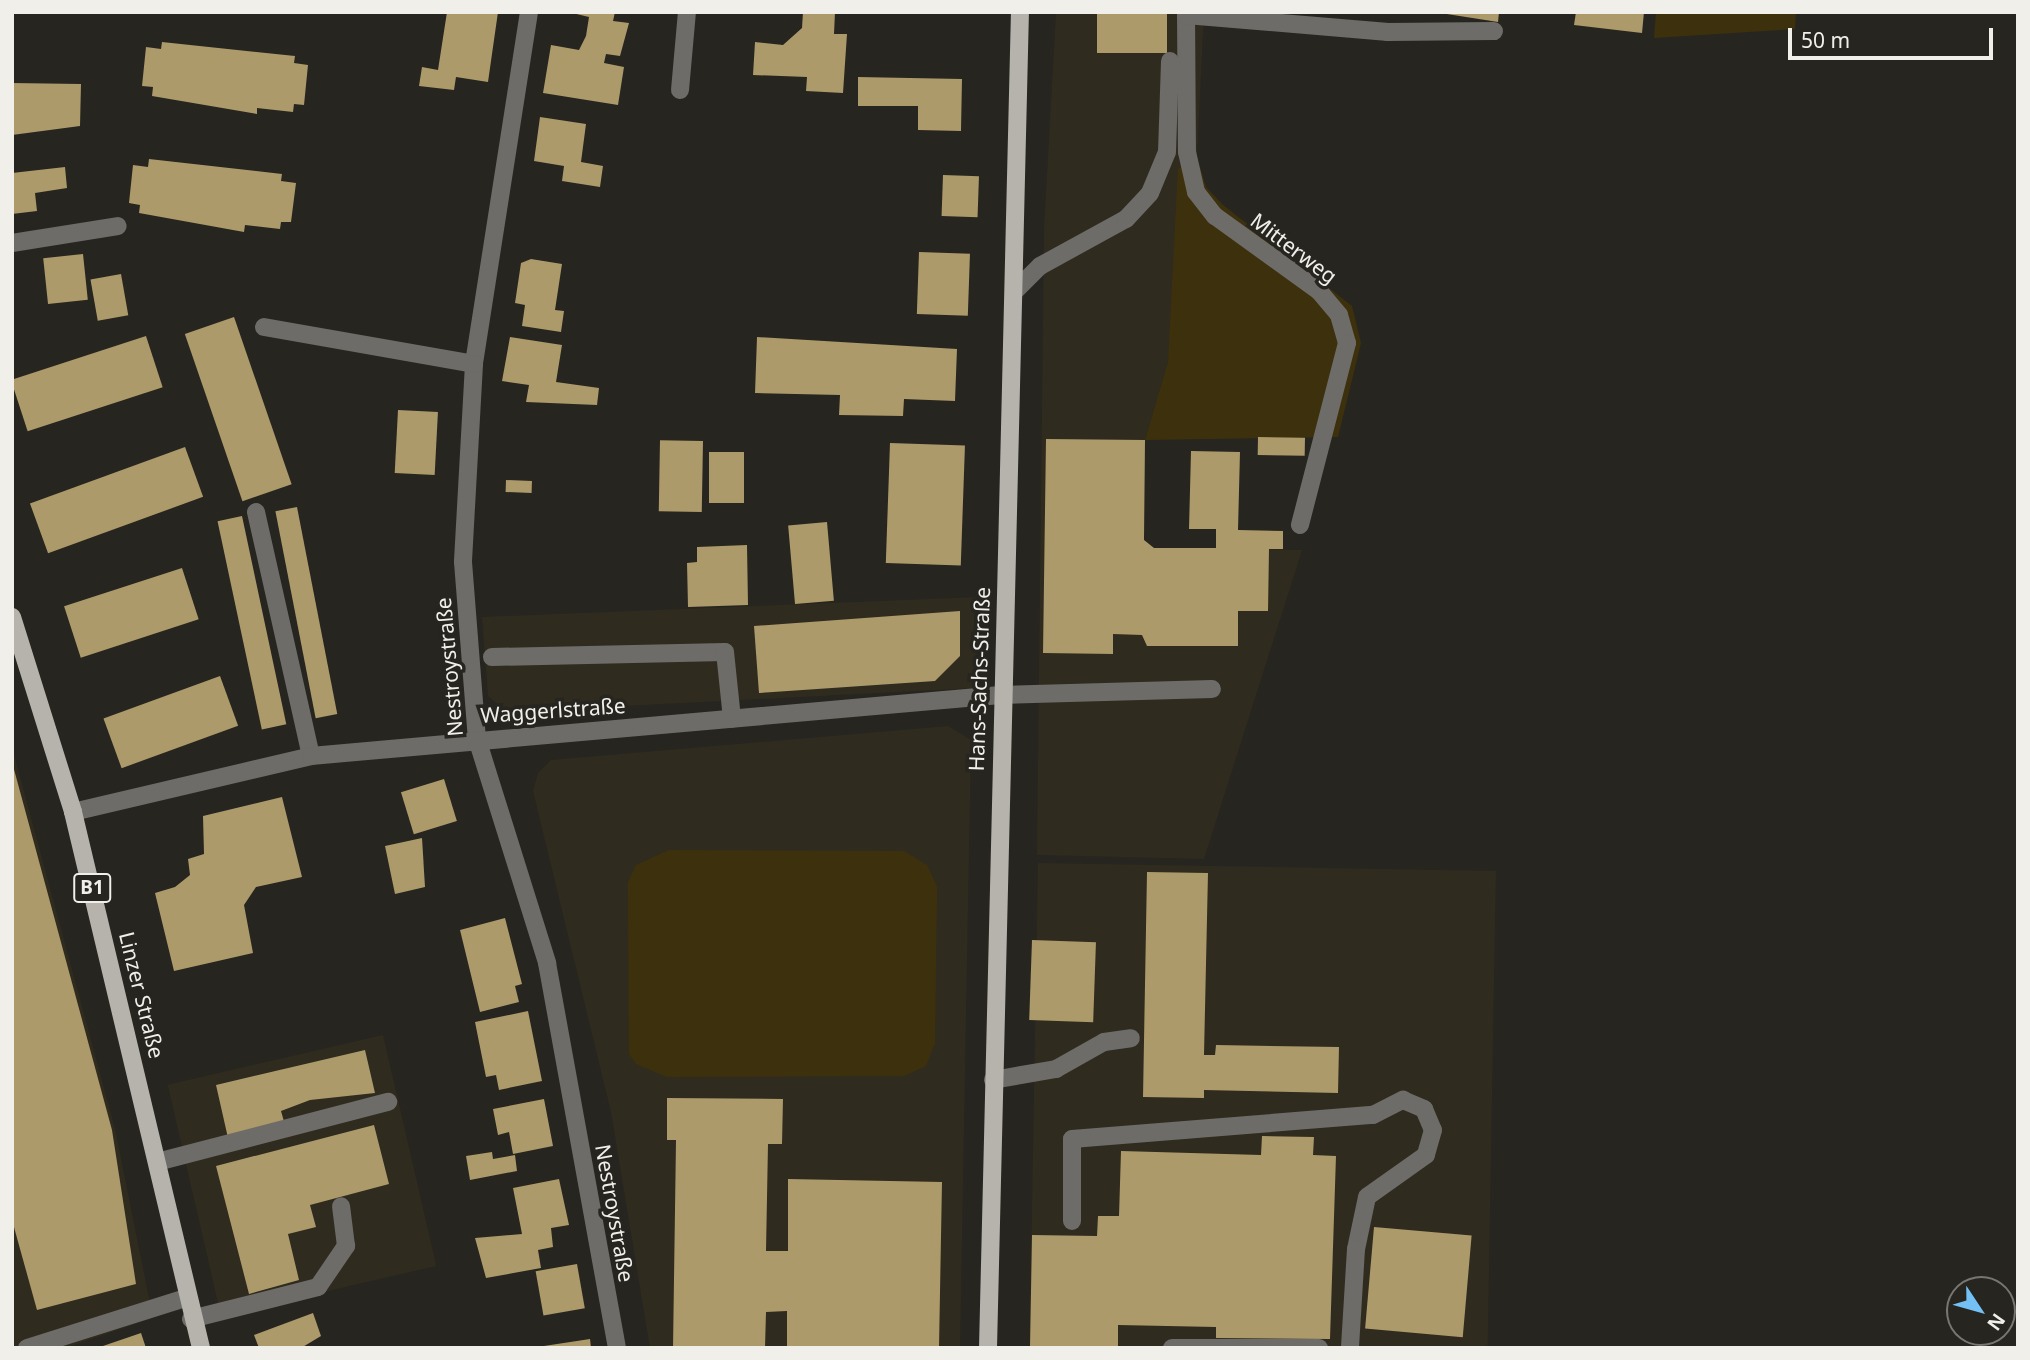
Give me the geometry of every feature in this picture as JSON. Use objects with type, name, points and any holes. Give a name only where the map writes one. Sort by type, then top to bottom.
[{"type":"main road","name":"Hans-Sachs-Straße","points":[[988,1348],[1000,695],[1015,292],[1020,12]]},
{"type":"main road","name":"Linzer Straße","points":[[12,617],[73,812],[157,1162],[191,1319],[201,1348]]},
{"type":"street","name":"Nestroystraße","points":[[529,12],[474,364],[463,562],[477,739],[547,963],[617,1348]]},
{"type":"street","points":[[680,90],[687,12]]},
{"type":"street","points":[[1186,14],[1388,32],[1494,31]]},
{"type":"street","name":"Mitterweg","points":[[1186,14],[1187,152],[1196,192],[1215,216],[1319,291],[1339,315],[1348,343],[1300,525]]},
{"type":"street","points":[[1015,292],[1040,266],[1126,219],[1150,193],[1167,152],[1170,61]]},
{"type":"street","points":[[12,243],[118,226]]},
{"type":"street","points":[[264,327],[474,364]]},
{"type":"street","points":[[256,512],[311,756]]},
{"type":"street","points":[[492,657],[725,652],[732,719]]},
{"type":"street","name":"Waggerlstraße","points":[[73,812],[311,756],[477,739],[1000,695],[1212,689]]},
{"type":"street","points":[[993,1080],[1044,1072],[1104,1042],[1131,1038]]},
{"type":"street","points":[[1072,1221],[1072,1139],[1373,1115],[1403,1100],[1424,1109],[1433,1130],[1426,1155],[1367,1197],[1356,1249],[1350,1348]]},
{"type":"street","points":[[157,1162],[388,1102]]},
{"type":"street","points":[[191,1319],[317,1287],[346,1246],[341,1206]]},
{"type":"street","points":[[27,1348],[186,1298]]},
{"type":"street","points":[[1172,1348],[1319,1348]]},
{"type":"shaded area","points":[[1056,12],[1204,12],[1197,157],[1168,362],[1145,440],[1144,539],[1154,548],[1302,550],[1204,859],[1037,855],[1044,228]]},
{"type":"shaded area","points":[[1656,12],[1796,12],[1795,29],[1654,38]]},
{"type":"shaded area","points":[[1197,157],[1206,187],[1223,205],[1352,306],[1361,343],[1338,437],[1145,440],[1168,362],[1178,169]]},
{"type":"shaded area","points":[[979,597],[975,688],[507,712],[488,696],[482,617]]},
{"type":"shaded area","points":[[948,726],[971,740],[960,1348],[650,1348],[611,1112],[533,791],[538,773],[551,760]]},
{"type":"shaded area","points":[[12,747],[115,1129],[153,1318],[65,1348],[12,1348]]},
{"type":"shaded area","points":[[669,850],[904,851],[927,865],[937,886],[935,1043],[926,1066],[904,1076],[667,1077],[636,1064],[629,1054],[628,882],[636,865]]},
{"type":"shaded area","points":[[1038,863],[1496,871],[1488,1348],[1030,1348]]},
{"type":"shaded area","points":[[383,1035],[436,1266],[221,1316],[168,1085]]},
{"type":"building","points":[[447,12],[498,12],[488,82],[456,77],[454,90],[419,86],[422,67],[438,70]]},
{"type":"building","points":[[568,12],[615,12],[613,21],[629,23],[620,56],[606,54],[604,63],[624,67],[618,105],[543,93],[551,45],[579,50],[586,36],[589,17]]},
{"type":"building","points":[[803,12],[835,12],[834,34],[847,34],[843,93],[806,91],[807,77],[753,75],[755,42],[783,45],[802,28]]},
{"type":"building","points":[[1097,12],[1167,12],[1167,53],[1097,53]]},
{"type":"building","points":[[1434,12],[1499,12],[1498,22]]},
{"type":"building","points":[[1576,12],[1644,12],[1642,33],[1574,25]]},
{"type":"building","points":[[162,42],[295,56],[294,63],[308,65],[304,105],[294,104],[293,112],[257,108],[257,114],[152,96],[153,87],[142,86],[146,47],[161,49]]},
{"type":"building","points":[[858,77],[962,79],[961,131],[918,130],[918,106],[858,106]]},
{"type":"building","points":[[12,83],[81,84],[80,126],[12,135]]},
{"type":"building","points":[[540,117],[586,124],[581,162],[603,166],[600,187],[562,181],[564,166],[534,161]]},
{"type":"building","points":[[149,159],[282,174],[281,181],[296,183],[291,222],[281,222],[280,229],[245,225],[244,232],[139,213],[140,205],[129,203],[133,165],[148,167]]},
{"type":"building","points":[[65,167],[67,188],[35,193],[37,211],[12,214],[12,173]]},
{"type":"building","points":[[943,175],[979,176],[978,217],[942,216]]},
{"type":"building","points":[[919,252],[970,254],[968,316],[917,314]]},
{"type":"building","points":[[83,254],[88,300],[48,304],[43,258]]},
{"type":"building","points":[[531,259],[562,264],[555,310],[564,311],[561,332],[522,326],[525,305],[515,303],[521,263]]},
{"type":"building","points":[[121,274],[128,315],[98,321],[90,279]]},
{"type":"building","points":[[234,317],[292,484],[242,501],[185,334]]},
{"type":"building","points":[[146,336],[163,387],[28,431],[12,380]]},
{"type":"building","points":[[510,337],[562,345],[556,382],[599,388],[597,405],[526,402],[529,385],[502,381]]},
{"type":"building","points":[[757,337],[957,349],[955,401],[904,399],[903,416],[839,415],[840,395],[755,393]]},
{"type":"building","points":[[398,410],[438,412],[435,475],[395,473]]},
{"type":"building","points":[[1258,437],[1305,438],[1305,456],[1258,455]]},
{"type":"building","points":[[1046,439],[1145,440],[1144,540],[1154,548],[1216,548],[1216,529],[1189,529],[1191,451],[1240,452],[1238,530],[1283,531],[1283,549],[1269,549],[1268,611],[1238,611],[1238,646],[1147,646],[1142,635],[1113,634],[1113,654],[1043,653]]},
{"type":"building","points":[[660,440],[703,441],[702,512],[659,511]]},
{"type":"building","points":[[890,443],[965,446],[961,566],[886,563]]},
{"type":"building","points":[[185,447],[203,497],[48,553],[30,503]]},
{"type":"building","points":[[709,452],[744,452],[744,503],[709,503]]},
{"type":"building","points":[[506,480],[532,481],[532,493],[506,492]]},
{"type":"building","points":[[297,507],[337,714],[316,718],[275,511]]},
{"type":"building","points":[[242,516],[286,724],[262,730],[218,521]]},
{"type":"building","points":[[827,522],[834,601],[795,604],[788,525]]},
{"type":"building","points":[[747,545],[748,605],[688,607],[687,563],[697,562],[697,547]]},
{"type":"building","points":[[182,568],[199,619],[81,658],[64,606]]},
{"type":"building","points":[[960,611],[960,656],[935,681],[759,693],[754,626]]},
{"type":"building","points":[[220,676],[238,726],[122,768],[103,718]]},
{"type":"building","points":[[12,762],[112,1130],[136,1284],[37,1310],[12,1220]]},
{"type":"building","points":[[444,779],[457,821],[414,834],[401,792]]},
{"type":"building","points":[[282,797],[302,877],[256,887],[244,905],[253,953],[174,971],[155,893],[175,887],[190,875],[188,859],[204,854],[203,816]]},
{"type":"building","points":[[422,838],[425,887],[395,894],[385,846]]},
{"type":"building","points":[[1147,872],[1208,873],[1204,1055],[1215,1055],[1216,1045],[1339,1047],[1338,1093],[1204,1090],[1204,1098],[1143,1097]]},
{"type":"building","points":[[505,918],[522,984],[515,986],[519,1002],[480,1012],[460,930]]},
{"type":"building","points":[[1032,940],[1096,942],[1093,1022],[1029,1020]]},
{"type":"building","points":[[528,1011],[542,1081],[499,1090],[496,1075],[486,1077],[475,1022]]},
{"type":"building","points":[[365,1050],[375,1093],[310,1100],[281,1111],[285,1125],[228,1138],[216,1085]]},
{"type":"building","points":[[667,1098],[783,1099],[782,1144],[768,1144],[766,1251],[788,1251],[788,1179],[942,1182],[939,1348],[787,1348],[787,1311],[766,1312],[765,1348],[673,1348],[676,1140],[667,1140]]},
{"type":"building","points":[[544,1099],[553,1146],[513,1154],[509,1132],[498,1135],[493,1109]]},
{"type":"building","points":[[374,1125],[389,1184],[310,1205],[316,1227],[288,1234],[299,1280],[249,1294],[216,1166]]},
{"type":"building","points":[[1262,1136],[1314,1137],[1313,1155],[1336,1156],[1330,1339],[1216,1338],[1216,1327],[1118,1325],[1118,1348],[1030,1348],[1032,1235],[1097,1236],[1098,1216],[1119,1216],[1121,1151],[1261,1155]]},
{"type":"building","points":[[492,1152],[493,1159],[515,1155],[517,1171],[470,1180],[466,1156]]},
{"type":"building","points":[[559,1179],[569,1225],[551,1228],[553,1247],[538,1250],[541,1268],[486,1278],[475,1238],[522,1234],[513,1188]]},
{"type":"building","points":[[1374,1227],[1472,1236],[1463,1337],[1365,1329]]},
{"type":"building","points":[[577,1264],[585,1308],[543,1316],[536,1271]]},
{"type":"building","points":[[313,1313],[321,1336],[301,1348],[259,1348],[254,1335]]},
{"type":"building","points":[[141,1333],[146,1348],[100,1348],[100,1347]]},
{"type":"building","points":[[590,1339],[591,1348],[544,1348],[544,1346]]}]
